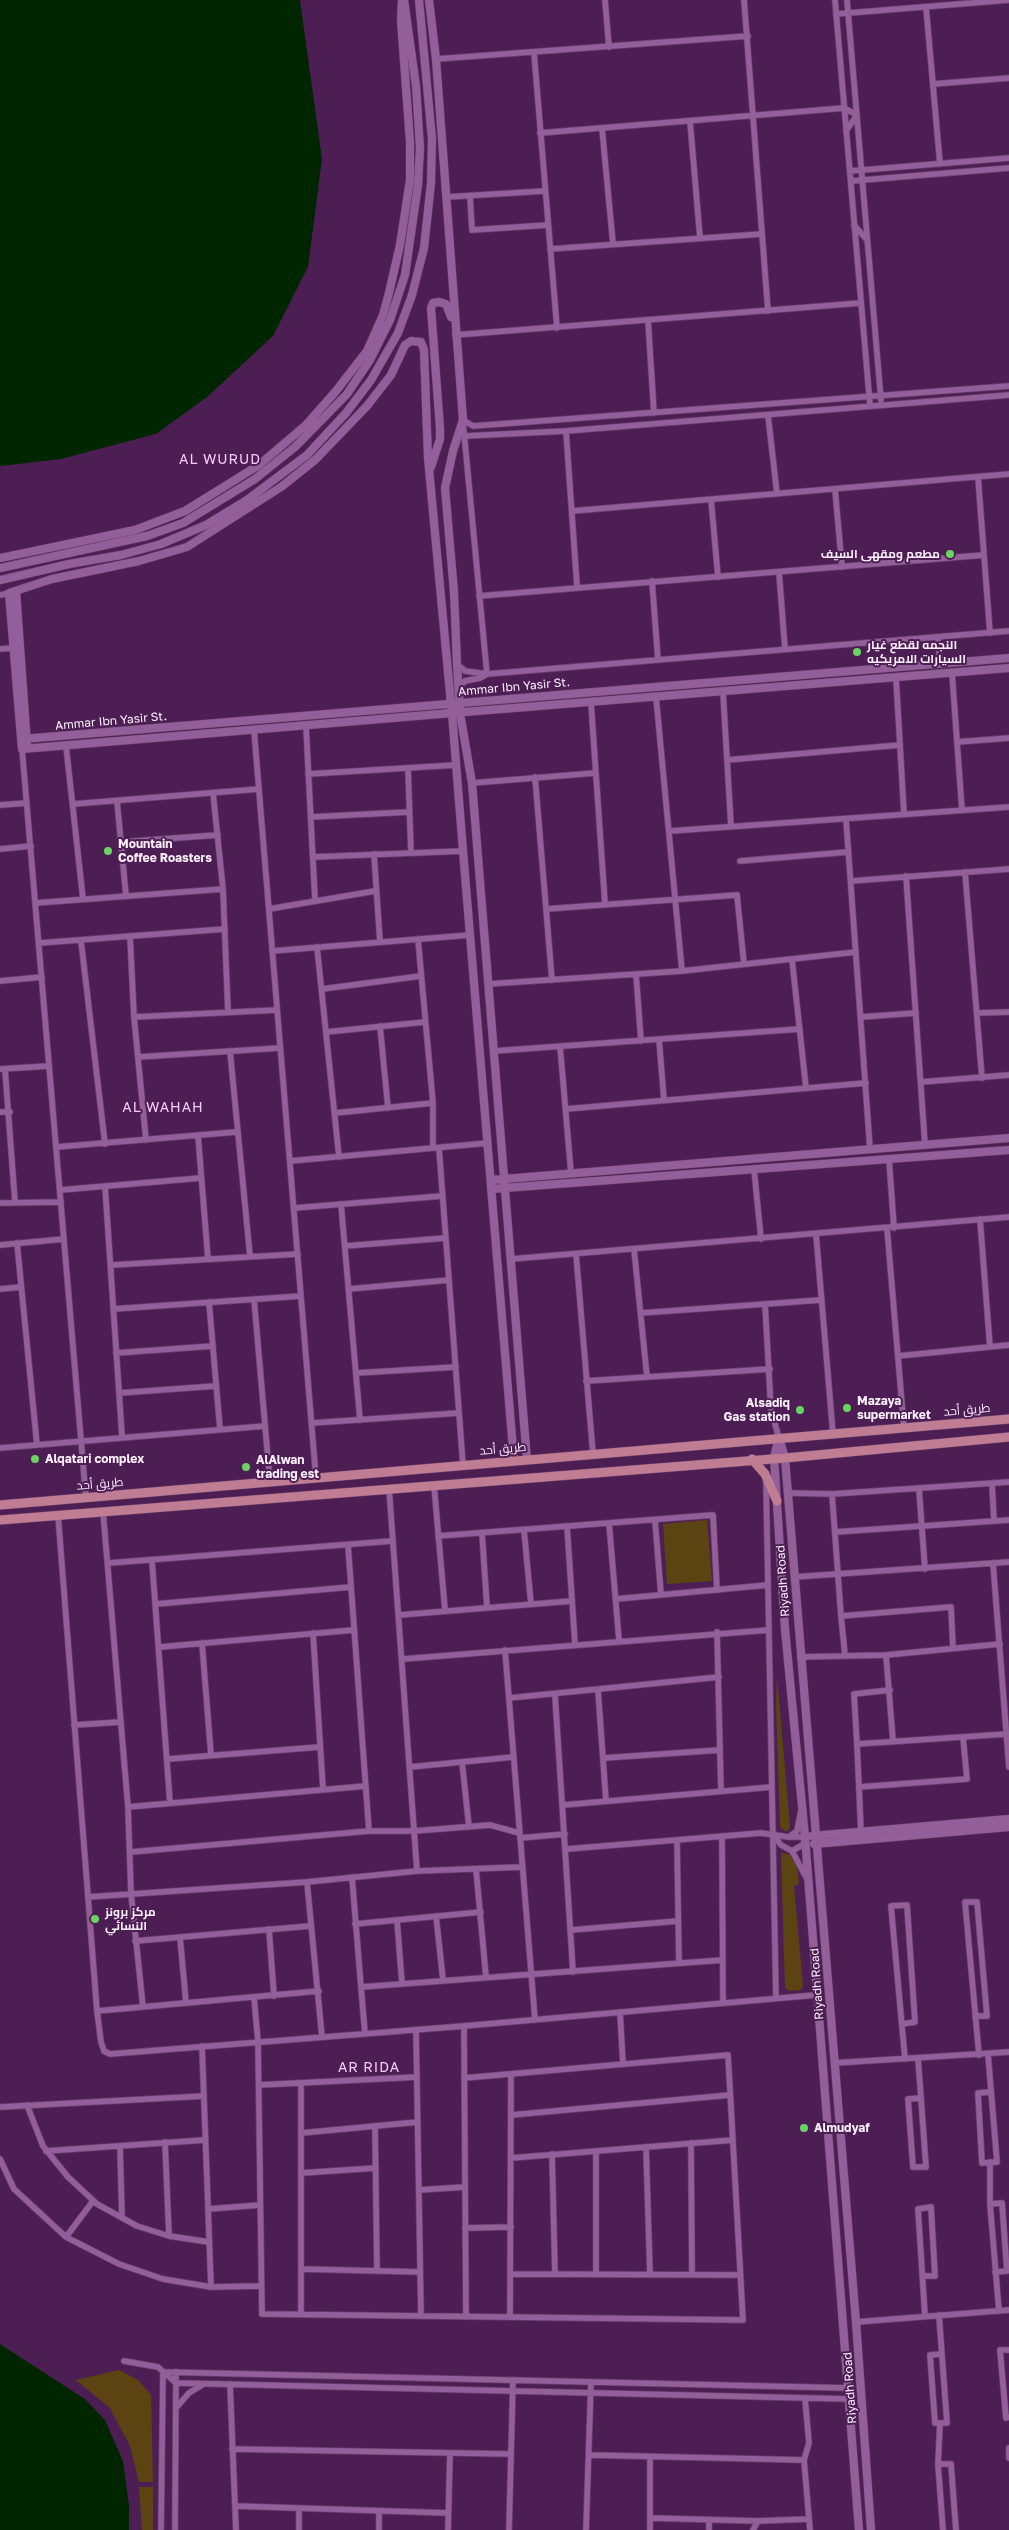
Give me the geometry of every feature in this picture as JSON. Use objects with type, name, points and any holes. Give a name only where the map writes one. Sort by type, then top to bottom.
[{"type":"main road","name":"طريق أحد","points":[[0,1505],[1009,1419]]},
{"type":"main road","points":[[0,1520],[774,1457],[785,1458],[1009,1438]]},
{"type":"main road","points":[[752,1459],[765,1474],[777,1501]]},
{"type":"street","points":[[0,558],[135,530],[170,518],[224,488],[279,448],[306,425],[336,392],[367,351],[383,315],[389,293],[400,245],[410,180],[410,142],[401,20],[403,0]]},
{"type":"street","points":[[0,568],[118,543],[172,527],[212,507],[255,478],[295,447],[346,394],[370,360],[390,320],[405,276],[418,185],[420,148],[416,86],[403,0]]},
{"type":"street","points":[[0,580],[69,564],[122,555],[161,544],[206,525],[247,500],[307,455],[346,413],[371,380],[398,332],[412,295],[424,248],[431,182],[432,139],[420,0]]},
{"type":"street","points":[[429,0],[436,59],[462,420],[487,674]]},
{"type":"street","points":[[606,0],[608,47]]},
{"type":"street","points":[[744,0],[768,311]]},
{"type":"street","points":[[835,0],[848,13]]},
{"type":"street","points":[[835,0],[870,405]]},
{"type":"street","points":[[847,0],[881,404]]},
{"type":"street","points":[[836,14],[1009,0]]},
{"type":"street","points":[[926,7],[940,164]]},
{"type":"street","points":[[436,59],[748,36]]},
{"type":"street","points":[[534,53],[557,328]]},
{"type":"street","points":[[933,84],[1009,78]]},
{"type":"street","points":[[540,133],[844,108],[857,115]]},
{"type":"street","points":[[846,132],[857,115]]},
{"type":"street","points":[[690,121],[700,238]]},
{"type":"street","points":[[602,128],[613,244]]},
{"type":"street","points":[[850,171],[1009,158]]},
{"type":"street","points":[[850,181],[1009,168]]},
{"type":"street","points":[[446,197],[545,191]]},
{"type":"street","points":[[470,196],[472,230],[548,225]]},
{"type":"street","points":[[854,225],[867,240]]},
{"type":"street","points":[[550,249],[762,234]]},
{"type":"street","points":[[430,474],[440,439],[431,308],[433,303],[446,304],[454,326]]},
{"type":"street","points":[[455,335],[861,303]]},
{"type":"street","points":[[648,320],[654,412]]},
{"type":"street","points":[[0,595],[52,579],[139,561],[187,547],[281,487],[315,460],[367,406],[391,376],[405,345],[410,341],[421,342],[424,350],[430,474],[451,704],[456,714],[472,783],[527,1460]]},
{"type":"street","points":[[462,420],[472,426],[1009,386]]},
{"type":"street","points":[[464,436],[566,431],[1009,395]]},
{"type":"street","points":[[768,415],[777,494]]},
{"type":"street","points":[[462,420],[445,488],[454,592],[456,664],[461,703],[456,714],[456,764],[514,1461]]},
{"type":"street","points":[[566,431],[577,586]]},
{"type":"street","points":[[572,511],[1009,474]]},
{"type":"street","points":[[978,477],[990,632]]},
{"type":"street","points":[[835,489],[842,567]]},
{"type":"street","points":[[711,499],[718,577]]},
{"type":"street","points":[[170,518],[172,527]]},
{"type":"street","points":[[479,596],[577,586],[718,577],[984,555]]},
{"type":"street","points":[[779,572],[785,649]]},
{"type":"street","points":[[652,582],[658,660]]},
{"type":"street","points":[[12,592],[14,648],[25,749],[27,803],[35,903],[86,1498]]},
{"type":"street","points":[[12,592],[24,739]]},
{"type":"street","points":[[456,664],[465,671],[487,674],[1009,631]]},
{"type":"street","points":[[938,637],[940,664]]},
{"type":"street","points":[[0,649],[14,648]]},
{"type":"street","name":"Ammar Ibn Yasir St.","points":[[24,739],[1009,658]]},
{"type":"street","name":"Ammar Ibn Yasir St.","points":[[25,749],[1009,668]]},
{"type":"street","points":[[952,673],[962,810]]},
{"type":"street","points":[[459,687],[465,681],[480,678],[487,674]]},
{"type":"street","points":[[896,678],[904,814]]},
{"type":"street","points":[[723,692],[731,826]]},
{"type":"street","points":[[656,697],[682,971]]},
{"type":"street","points":[[591,703],[605,904]]},
{"type":"street","points":[[306,726],[315,900]]},
{"type":"street","points":[[254,730],[316,1478]]},
{"type":"street","points":[[957,742],[1009,738]]},
{"type":"street","points":[[727,760],[900,745]]},
{"type":"street","points":[[66,746],[83,899]]},
{"type":"street","points":[[308,774],[456,764]]},
{"type":"street","points":[[408,768],[411,853]]},
{"type":"street","points":[[472,783],[595,773]]},
{"type":"street","points":[[535,777],[552,980]]},
{"type":"street","points":[[72,804],[259,789]]},
{"type":"street","points":[[214,793],[223,889],[228,1012]]},
{"type":"street","points":[[117,801],[126,896]]},
{"type":"street","points":[[0,805],[27,803]]},
{"type":"street","points":[[670,830],[1009,807]]},
{"type":"street","points":[[311,817],[409,812]]},
{"type":"street","points":[[846,819],[870,1149]]},
{"type":"street","points":[[121,842],[218,834]]},
{"type":"street","points":[[0,849],[31,846]]},
{"type":"street","points":[[313,857],[463,851]]},
{"type":"street","points":[[740,861],[848,852]]},
{"type":"street","points":[[374,854],[375,891],[380,942]]},
{"type":"street","points":[[850,881],[1009,869]]},
{"type":"street","points":[[965,872],[982,1078]]},
{"type":"street","points":[[906,876],[925,1145]]},
{"type":"street","points":[[35,903],[223,889]]},
{"type":"street","points":[[269,909],[375,891]]},
{"type":"street","points":[[546,909],[736,895],[744,964]]},
{"type":"street","points":[[39,943],[225,929]]},
{"type":"street","points":[[272,950],[470,935]]},
{"type":"street","points":[[130,936],[134,1017],[146,1140]]},
{"type":"street","points":[[418,939],[436,1148],[446,1238],[463,1465]]},
{"type":"street","points":[[81,941],[105,1144]]},
{"type":"street","points":[[317,947],[339,1157]]},
{"type":"street","points":[[488,984],[682,971],[856,952]]},
{"type":"street","points":[[792,959],[806,1088]]},
{"type":"street","points":[[636,974],[641,1041]]},
{"type":"street","points":[[322,989],[421,976]]},
{"type":"street","points":[[0,980],[42,977]]},
{"type":"street","points":[[134,1017],[277,1010]]},
{"type":"street","points":[[977,1013],[1009,1012]]},
{"type":"street","points":[[861,1017],[916,1013]]},
{"type":"street","points":[[326,1032],[425,1022]]},
{"type":"street","points":[[380,1026],[388,1108]]},
{"type":"street","points":[[494,1051],[800,1029]]},
{"type":"street","points":[[659,1039],[664,1100]]},
{"type":"street","points":[[560,1046],[571,1173]]},
{"type":"street","points":[[138,1057],[280,1048]]},
{"type":"street","points":[[230,1051],[236,1132],[250,1256]]},
{"type":"street","points":[[15,1202],[10,1112],[3,1069],[49,1066]]},
{"type":"street","points":[[921,1082],[1009,1075]]},
{"type":"street","points":[[566,1109],[866,1083]]},
{"type":"street","points":[[335,1113],[433,1104]]},
{"type":"street","points":[[0,1112],[10,1112]]},
{"type":"street","points":[[56,1147],[236,1132]]},
{"type":"street","points":[[198,1136],[208,1259]]},
{"type":"street","points":[[491,1180],[1009,1138]]},
{"type":"street","points":[[290,1161],[488,1144]]},
{"type":"street","points":[[491,1190],[1009,1150]]},
{"type":"street","points":[[889,1159],[894,1228]]},
{"type":"street","points":[[754,1169],[761,1239]]},
{"type":"street","points":[[60,1190],[202,1178]]},
{"type":"street","points":[[105,1186],[112,1265],[113,1309],[122,1436]]},
{"type":"street","points":[[294,1208],[442,1196]]},
{"type":"street","points":[[0,1203],[61,1202]]},
{"type":"street","points":[[341,1204],[360,1420]]},
{"type":"street","points":[[511,1259],[894,1228],[1009,1216]]},
{"type":"street","points":[[980,1219],[990,1347]]},
{"type":"street","points":[[886,1228],[904,1428]]},
{"type":"street","points":[[816,1234],[833,1434]]},
{"type":"street","points":[[345,1246],[446,1238]]},
{"type":"street","points":[[0,1245],[64,1239]]},
{"type":"street","points":[[17,1243],[37,1445]]},
{"type":"street","points":[[634,1249],[646,1377]]},
{"type":"street","points":[[112,1265],[298,1254]]},
{"type":"street","points":[[576,1254],[593,1454]]},
{"type":"street","points":[[348,1289],[449,1280]]},
{"type":"street","points":[[0,1289],[21,1287]]},
{"type":"street","points":[[113,1309],[301,1296]]},
{"type":"street","points":[[254,1299],[270,1482]]},
{"type":"street","points":[[641,1313],[821,1300]]},
{"type":"street","points":[[210,1302],[220,1430]]},
{"type":"street","points":[[765,1304],[771,1410],[780,1438],[774,1457],[785,1629],[805,1840],[859,2530]]},
{"type":"street","points":[[898,1356],[1009,1345]]},
{"type":"street","points":[[116,1353],[213,1346]]},
{"type":"street","points":[[356,1373],[456,1367]]},
{"type":"street","points":[[586,1381],[770,1370]]},
{"type":"street","points":[[119,1393],[216,1386]]},
{"type":"street","points":[[312,1423],[459,1413]]},
{"type":"street","points":[[0,1448],[122,1436],[265,1426]]},
{"type":"street","name":"Riyadh Road","points":[[780,1438],[785,1458],[788,1492],[800,1658],[817,1840],[856,2322],[871,2530]]},
{"type":"street","points":[[765,1474],[772,1787],[776,1836],[776,1998]]},
{"type":"street","points":[[788,1492],[832,1494],[1009,1482]]},
{"type":"street","points":[[992,1484],[994,1521]]},
{"type":"street","points":[[434,1485],[445,1610]]},
{"type":"street","points":[[389,1488],[403,1658],[417,1871]]},
{"type":"street","points":[[919,1489],[925,1568]]},
{"type":"street","points":[[832,1494],[841,1616],[846,1655]]},
{"type":"street","points":[[103,1511],[109,1563],[128,1807],[131,1893],[143,2007]]},
{"type":"street","points":[[58,1515],[97,2010],[101,2042],[104,2050],[110,2054],[464,2026],[816,1995]]},
{"type":"street","points":[[438,1536],[713,1515],[717,1590]]},
{"type":"street","points":[[655,1520],[661,1595]]},
{"type":"street","points":[[835,1532],[1009,1520]]},
{"type":"street","points":[[609,1523],[619,1640]]},
{"type":"street","points":[[567,1526],[575,1644]]},
{"type":"street","points":[[524,1530],[531,1604]]},
{"type":"street","points":[[482,1532],[487,1607]]},
{"type":"street","points":[[109,1563],[392,1541]]},
{"type":"street","points":[[348,1545],[369,1831]]},
{"type":"street","points":[[152,1560],[160,1647],[170,1803]]},
{"type":"street","points":[[794,1577],[1009,1562]]},
{"type":"street","points":[[993,1563],[1006,1694],[1009,1767]]},
{"type":"street","points":[[616,1598],[768,1585]]},
{"type":"street","points":[[156,1604],[351,1587]]},
{"type":"street","points":[[399,1615],[445,1610],[572,1602]]},
{"type":"street","points":[[841,1616],[951,1607],[953,1648]]},
{"type":"street","points":[[160,1647],[354,1630]]},
{"type":"street","points":[[403,1658],[717,1632],[769,1630]]},
{"type":"street","points":[[717,1632],[721,1791]]},
{"type":"street","points":[[314,1633],[323,1789]]},
{"type":"street","points":[[202,1643],[211,1755]]},
{"type":"street","points":[[800,1658],[886,1655],[1000,1644]]},
{"type":"street","points":[[505,1650],[535,2020]]},
{"type":"street","points":[[886,1655],[893,1741]]},
{"type":"street","points":[[509,1698],[555,1695],[719,1677]]},
{"type":"street","points":[[598,1690],[606,1801]]},
{"type":"street","points":[[862,1832],[854,1694],[890,1690]]},
{"type":"street","points":[[555,1695],[573,1972]]},
{"type":"street","points":[[74,1725],[121,1722]]},
{"type":"street","points":[[857,1744],[1007,1734]]},
{"type":"street","points":[[859,1787],[967,1779],[963,1737]]},
{"type":"street","points":[[168,1759],[320,1747]]},
{"type":"street","points":[[604,1758],[720,1750]]},
{"type":"street","points":[[410,1767],[514,1757]]},
{"type":"street","points":[[71,1768],[77,1759]]},
{"type":"street","points":[[462,1762],[470,1827]]},
{"type":"street","points":[[128,1807],[366,1786]]},
{"type":"street","points":[[563,1805],[772,1787]]},
{"type":"street","points":[[789,1837],[797,1831],[802,1807]]},
{"type":"street","points":[[817,1840],[862,1832],[1009,1819]]},
{"type":"street","points":[[131,1852],[369,1831],[414,1831],[490,1825],[519,1836],[565,1834]]},
{"type":"street","points":[[566,1849],[722,1836],[776,1836],[817,1840],[1009,1827]]},
{"type":"street","points":[[722,1836],[723,2003]]},
{"type":"street","points":[[776,1836],[781,1845],[792,1851],[802,1865],[808,1880]]},
{"type":"street","points":[[677,1840],[679,1963]]},
{"type":"street","points":[[792,1851],[805,1840]]},
{"type":"street","points":[[79,1868],[85,1858]]},
{"type":"street","points":[[88,1897],[307,1882],[417,1871],[522,1867]]},
{"type":"street","points":[[476,1869],[486,1977]]},
{"type":"street","points":[[352,1877],[365,2034]]},
{"type":"street","points":[[307,1882],[322,2037]]},
{"type":"street","points":[[975,2016],[987,2016],[977,1902],[965,1902],[978,2055]]},
{"type":"street","points":[[902,2024],[915,2022],[907,1905],[891,1906],[905,2059]]},
{"type":"street","points":[[355,1924],[481,1912]]},
{"type":"street","points":[[436,1916],[443,1980]]},
{"type":"street","points":[[397,1920],[402,1984]]},
{"type":"street","points":[[571,1930],[678,1921]]},
{"type":"street","points":[[135,1941],[310,1926]]},
{"type":"street","points":[[268,1929],[274,1996]]},
{"type":"street","points":[[180,1937],[186,2003]]},
{"type":"street","points":[[361,1987],[723,1960]]},
{"type":"street","points":[[97,2010],[319,1992]]},
{"type":"street","points":[[254,1997],[258,2042],[262,2314],[743,2320],[728,2055],[464,2078]]},
{"type":"street","points":[[620,2012],[623,2064]]},
{"type":"street","points":[[464,2026],[466,2316]]},
{"type":"street","points":[[416,2030],[421,2316]]},
{"type":"street","points":[[202,2046],[211,2287]]},
{"type":"street","points":[[834,2062],[1009,2052]]},
{"type":"street","points":[[988,2054],[997,2162],[982,2163],[978,2093],[991,2092]]},
{"type":"street","points":[[918,2058],[921,2098],[926,2167],[913,2167],[908,2099],[921,2098]]},
{"type":"street","points":[[510,2317],[511,2074]]},
{"type":"street","points":[[258,2085],[417,2077]]},
{"type":"street","points":[[301,2083],[301,2314]]},
{"type":"street","points":[[511,2115],[730,2095]]},
{"type":"street","points":[[0,2107],[204,2096]]},
{"type":"street","points":[[27,2105],[46,2151],[68,2177],[93,2201],[136,2226],[169,2236],[209,2242]]},
{"type":"street","points":[[301,2132],[418,2122]]},
{"type":"street","points":[[375,2126],[377,2271]]},
{"type":"street","points":[[46,2151],[205,2140]]},
{"type":"street","points":[[511,2158],[733,2140]]},
{"type":"street","points":[[165,2142],[169,2236]]},
{"type":"street","points":[[691,2143],[692,2275]]},
{"type":"street","points":[[120,2146],[122,2218]]},
{"type":"street","points":[[646,2147],[650,2275]]},
{"type":"street","points":[[596,2151],[596,2274]]},
{"type":"street","points":[[552,2154],[555,2274]]},
{"type":"street","points":[[0,2159],[14,2189],[66,2237],[119,2264],[163,2279],[211,2287],[261,2286]]},
{"type":"street","points":[[990,2162],[990,2204],[999,2311]]},
{"type":"street","points":[[301,2173],[376,2168]]},
{"type":"street","points":[[419,2190],[465,2187]]},
{"type":"street","points":[[66,2237],[93,2201]]},
{"type":"street","points":[[990,2204],[1002,2203],[1007,2271],[995,2272]]},
{"type":"street","points":[[208,2209],[260,2205]]},
{"type":"street","points":[[923,2276],[935,2276],[931,2207],[918,2209],[925,2316]]},
{"type":"street","points":[[465,2228],[511,2227]]},
{"type":"street","points":[[301,2269],[420,2272]]},
{"type":"street","points":[[510,2274],[740,2275]]},
{"type":"street","points":[[856,2322],[1009,2310]]},
{"type":"street","points":[[940,2315],[947,2423],[935,2423],[930,2355],[942,2354]]},
{"type":"street","points":[[1009,2350],[1000,2350],[1006,2418],[1009,2417]]},
{"type":"street","points":[[124,2361],[158,2368],[176,2383],[849,2399]]},
{"type":"street","points":[[163,2372],[848,2388]]},
{"type":"street","points":[[161,2530],[163,2372]]},
{"type":"street","points":[[175,2530],[176,2372]]},
{"type":"street","points":[[509,2530],[513,2380]]},
{"type":"street","points":[[586,2530],[591,2382]]},
{"type":"street","points":[[176,2408],[189,2393],[208,2384]]},
{"type":"street","points":[[230,2384],[236,2530]]},
{"type":"street","points":[[805,2398],[809,2443],[804,2460],[810,2530]]},
{"type":"street","points":[[940,2423],[938,2464],[944,2530]]},
{"type":"street","points":[[1009,2448],[1009,2464]]},
{"type":"street","points":[[232,2449],[511,2454]]},
{"type":"street","points":[[448,2530],[450,2453]]},
{"type":"street","points":[[589,2455],[804,2460]]},
{"type":"street","points":[[650,2457],[650,2530]]},
{"type":"street","points":[[938,2464],[951,2464],[956,2530]]},
{"type":"street","points":[[235,2506],[448,2513]]},
{"type":"street","points":[[298,2508],[299,2530]]},
{"type":"street","points":[[378,2530],[379,2511]]},
{"type":"street","points":[[650,2518],[758,2522],[809,2519]]},
{"type":"street","points":[[709,2520],[709,2530]]},
{"type":"street","points":[[748,2521],[751,2530]]},
{"type":"street","points":[[751,2530],[758,2522]]},
{"type":"shaded area","points":[[0,0],[300,0],[322,159],[308,267],[273,336],[207,397],[156,434],[61,459],[0,466]]},
{"type":"shaded area","points":[[707,1520],[712,1581],[667,1584],[663,1524]]},
{"type":"shaded area","points":[[777,1677],[790,1826],[788,1831],[780,1827],[776,1704]]},
{"type":"shaded area","points":[[781,1853],[789,1854],[797,1864],[799,1884],[794,1886],[803,1986],[801,1990],[790,1991],[785,1988]]},
{"type":"shaded area","points":[[0,2344],[85,2399],[105,2420],[123,2461],[129,2505],[129,2530],[0,2530]]},
{"type":"shaded area","points":[[119,2370],[138,2380],[151,2395],[153,2482],[139,2482],[130,2446],[110,2408],[76,2380]]},
{"type":"shaded area","points":[[139,2487],[153,2487],[153,2530],[142,2530]]},
{"type":"place","name":"مطعم ومقهى السيف","points":[[950,554]]},
{"type":"place","name":"النجمه لقطع غيار السيارات الامريكيه","points":[[857,652]]},
{"type":"place","name":"Mountain Coffee Roasters","points":[[108,851]]},
{"type":"place","name":"Mazaya supermarket","points":[[847,1408]]},
{"type":"place","name":"Alsadiq Gas station","points":[[800,1410]]},
{"type":"place","name":"Alqatari complex","points":[[35,1459]]},
{"type":"place","name":"AlAlwan trading est","points":[[246,1467]]},
{"type":"place","name":"مركز برونز النسائي","points":[[95,1919]]},
{"type":"place","name":"Almudyaf","points":[[804,2128]]},
{"type":"district","name":"AL WURUD","points":[[220,460]]},
{"type":"district","name":"AL WAHAH","points":[[163,1108]]},
{"type":"district","name":"AR RIDA","points":[[369,2068]]}]
